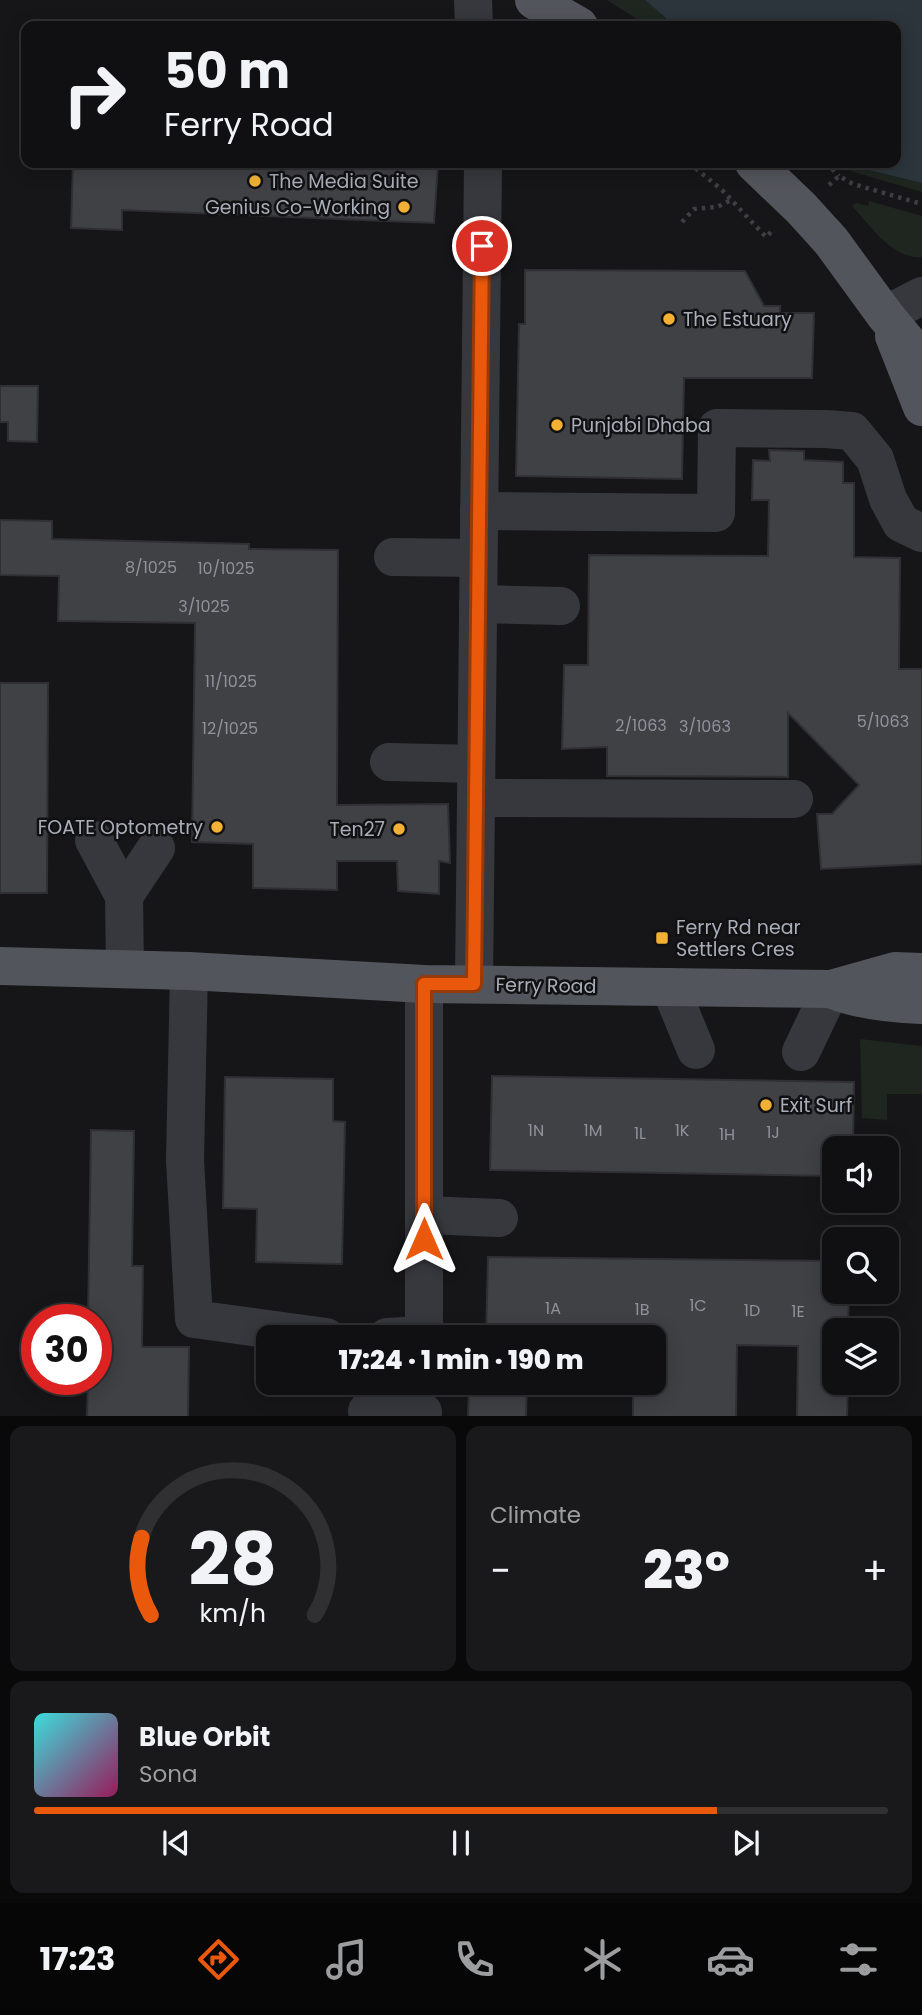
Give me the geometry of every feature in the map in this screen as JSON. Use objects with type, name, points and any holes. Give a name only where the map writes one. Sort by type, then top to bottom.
[{"type":"main road","points":[[534,0],[567,21]]},
{"type":"main road","points":[[759,168],[831,242],[922,360]]},
{"type":"main road","points":[[885,315],[922,407]]},
{"type":"main road","name":"Ferry Road","points":[[0,966],[189,971],[424,984],[831,989],[895,971],[922,972]]},
{"type":"main road","points":[[831,989],[849,996],[894,1004],[922,1004]]},
{"type":"street","points":[[472,0],[474,21]]},
{"type":"street","points":[[474,984],[482,168]]},
{"type":"street","points":[[885,315],[922,296]]},
{"type":"street","points":[[479,511],[716,513],[717,428],[826,429],[852,431],[875,459],[888,499],[901,523],[922,533]]},
{"type":"street","points":[[393,557],[478,558]]},
{"type":"street","points":[[478,604],[561,606]]},
{"type":"street","points":[[389,762],[476,781],[794,799]]},
{"type":"street","points":[[94,840],[124,896],[125,969]]},
{"type":"street","points":[[124,896],[156,848]]},
{"type":"street","points":[[189,971],[185,1160],[194,1319],[256,1327]]},
{"type":"street","points":[[412,1325],[424,1215],[424,984]]},
{"type":"street","points":[[670,986],[696,1050]]},
{"type":"street","points":[[801,1052],[831,989]]},
{"type":"street","points":[[424,1215],[499,1218]]},
{"type":"street","points":[[367,1411],[423,1404]]},
{"type":"path","points":[[695,168],[765,237],[772,231]]},
{"type":"path","points":[[831,168],[853,184],[922,204]]},
{"type":"path","points":[[831,183],[839,176]]},
{"type":"path","points":[[682,222],[694,209],[717,207],[730,200]]},
{"type":"shaded area","points":[[607,0],[645,0],[669,21],[640,21]]},
{"type":"shaded area","points":[[645,0],[922,0],[922,183],[860,168],[901,168],[901,21],[669,21]]},
{"type":"shaded area","points":[[847,168],[859,168],[922,183],[922,192]]},
{"type":"shaded area","points":[[869,201],[922,216],[922,257],[902,253],[892,247],[852,206],[856,203],[868,206]]},
{"type":"shaded area","points":[[860,1039],[922,1046],[922,1094],[887,1094],[887,1120],[862,1118]]},
{"type":"building","name":"The Media Suite","points":[[73,168],[438,168],[434,223],[122,210],[122,230],[71,228]]},
{"type":"building","name":"The Estuary","points":[[525,270],[745,271],[764,306],[780,306],[780,313],[814,313],[812,378],[684,378],[682,479],[516,476],[519,324],[525,324]]},
{"type":"building","points":[[0,386],[38,386],[37,442],[8,441],[8,422],[0,422]]},
{"type":"building","points":[[769,450],[804,451],[804,460],[843,462],[843,483],[854,483],[854,557],[900,558],[899,669],[922,669],[922,864],[821,869],[817,814],[832,814],[859,785],[788,713],[788,777],[607,776],[607,747],[562,749],[564,665],[588,665],[589,555],[768,556],[769,500],[752,500],[753,460],[770,461]]},
{"type":"building","points":[[0,520],[52,521],[52,539],[249,544],[249,549],[338,550],[337,805],[448,804],[450,863],[439,861],[439,894],[398,891],[397,861],[337,861],[337,890],[253,888],[253,844],[192,842],[195,623],[58,621],[59,576],[0,575]]},
{"type":"building","points":[[0,683],[48,683],[47,893],[0,893]]},
{"type":"building","points":[[492,1076],[854,1082],[853,1136],[822,1136],[822,1176],[490,1170]]},
{"type":"building","points":[[225,1077],[333,1079],[333,1121],[345,1122],[342,1264],[256,1262],[257,1209],[223,1208]]},
{"type":"building","points":[[91,1130],[134,1131],[132,1266],[143,1266],[142,1347],[189,1347],[188,1416],[87,1416],[88,1395],[112,1395],[112,1304],[88,1304]]},
{"type":"building","points":[[488,1257],[822,1261],[822,1304],[849,1304],[848,1318],[822,1318],[822,1395],[848,1395],[847,1416],[797,1416],[798,1346],[737,1345],[736,1416],[633,1416],[633,1395],[666,1395],[666,1325],[486,1325]]},
{"type":"building","points":[[469,1395],[527,1395],[526,1416],[468,1416]]},
{"type":"place","name":"The Media Suite","points":[[255,181]]},
{"type":"place","name":"Genius Co-Working","points":[[404,207]]},
{"type":"place","name":"The Estuary","points":[[669,319]]},
{"type":"place","name":"Punjabi Dhaba","points":[[557,425]]},
{"type":"place","name":"FOATE Optometry","points":[[217,827]]},
{"type":"place","name":"Ten27","points":[[399,829]]},
{"type":"place","name":"Ferry Rd near Settlers Cres","points":[[662,938]]},
{"type":"place","name":"Exit Surf","points":[[766,1105]]},
{"type":"route","points":[[424,1239],[424,984],[474,984],[482,246]]}]
